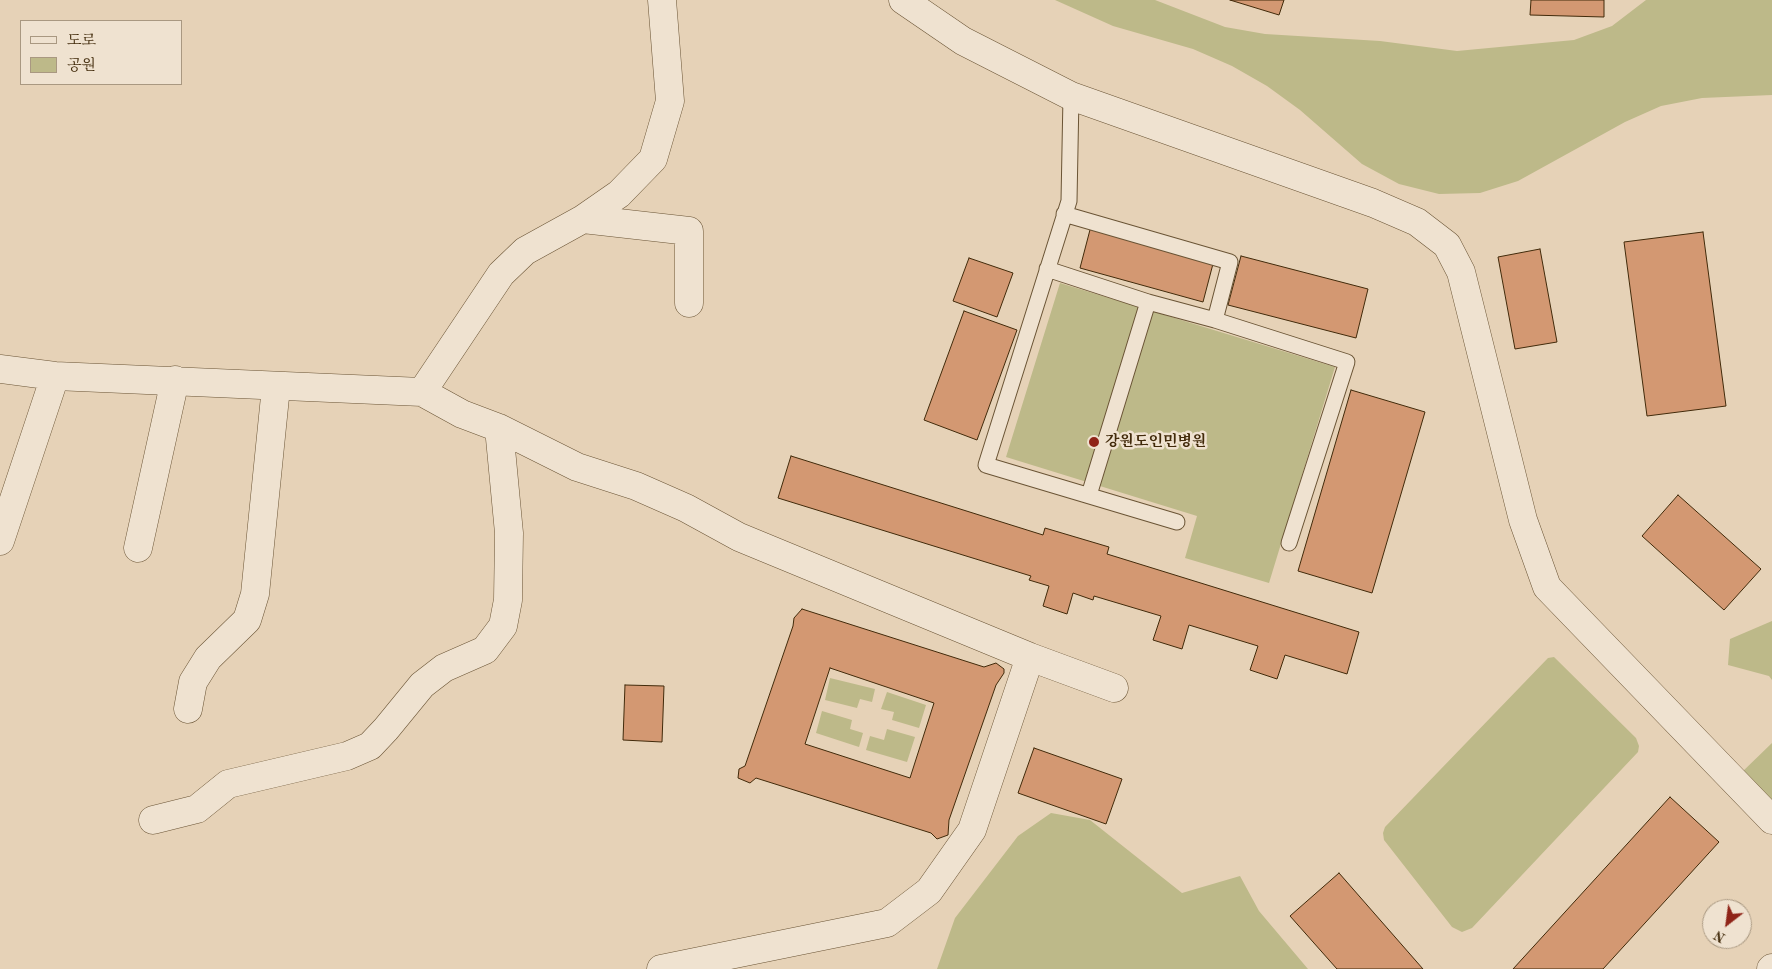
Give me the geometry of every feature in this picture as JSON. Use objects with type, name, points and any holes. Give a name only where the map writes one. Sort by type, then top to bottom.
[{"type":"street","points":[[422,392],[501,274],[525,251],[582,219],[619,194],[654,160],[670,102],[662,0]]},
{"type":"street","points":[[902,0],[963,41],[1071,96],[1373,203],[1417,222],[1447,245],[1461,272],[1523,520],[1546,587],[1772,820]]},
{"type":"street","points":[[582,219],[690,231],[689,303]]},
{"type":"street","points":[[0,369],[55,376],[422,392],[462,414],[499,428],[577,467],[636,486],[686,508],[739,537],[1030,657],[1114,688]]},
{"type":"street","points":[[0,541],[55,376]]},
{"type":"street","points":[[138,548],[175,380]]},
{"type":"street","points":[[188,709],[193,682],[208,658],[247,620],[255,594],[276,387]]},
{"type":"street","points":[[153,820],[197,809],[228,784],[347,756],[370,746],[422,685],[444,668],[485,650],[503,626],[508,600],[510,533],[499,428]]},
{"type":"street","points":[[660,969],[887,923],[929,891],[972,830],[1030,657]]},
{"type":"lane","points":[[1071,96],[1069,200],[986,465],[1177,522]]},
{"type":"lane","points":[[1064,214],[1230,262],[1215,320]]},
{"type":"lane","points":[[1047,269],[1148,302],[1215,320],[1347,362],[1290,542]]},
{"type":"lane","points":[[1089,495],[1148,302]]},
{"type":"green space","points":[[1055,0],[1155,0],[1225,27],[1265,34],[1380,41],[1457,51],[1574,40],[1612,26],[1646,0],[1772,0],[1772,95],[1702,98],[1661,106],[1625,122],[1518,181],[1480,193],[1439,194],[1399,184],[1362,164],[1300,110],[1267,86],[1232,66],[1193,49],[1113,26]]},
{"type":"green space","points":[[1060,283],[1335,367],[1269,583],[1185,558],[1197,516],[1006,457]]},
{"type":"green space","points":[[1772,621],[1772,680],[1769,676],[1728,665],[1730,639]]},
{"type":"green space","points":[[1554,657],[1636,738],[1639,746],[1638,752],[1472,928],[1462,932],[1452,927],[1384,840],[1383,833],[1385,827],[1548,658]]},
{"type":"green space","points":[[830,678],[875,689],[872,702],[860,699],[857,708],[825,700]]},
{"type":"green space","points":[[887,692],[926,705],[919,728],[892,720],[894,712],[881,709]]},
{"type":"green space","points":[[822,711],[852,720],[850,729],[863,733],[859,747],[816,733]]},
{"type":"green space","points":[[887,729],[915,737],[907,762],[866,750],[870,736],[884,740]]},
{"type":"green space","points":[[1772,743],[1772,812],[1741,773]]},
{"type":"green space","points":[[1051,813],[1090,820],[1182,893],[1240,876],[1259,911],[1308,969],[937,969],[955,918],[1018,836]]},
{"type":"building","points":[[1230,0],[1284,0],[1279,15]]},
{"type":"building","points":[[1531,0],[1604,0],[1604,17],[1530,15]]},
{"type":"building","points":[[1091,226],[1214,260],[1203,302],[1080,268]]},
{"type":"building","points":[[1703,232],[1726,406],[1647,416],[1624,242]]},
{"type":"building","points":[[1540,249],[1557,342],[1515,349],[1498,257]]},
{"type":"building","points":[[1241,256],[1368,289],[1356,338],[1228,305]]},
{"type":"building","points":[[969,258],[1013,273],[997,317],[953,301]]},
{"type":"building","points":[[964,311],[1017,330],[977,440],[924,420]]},
{"type":"building","points":[[1351,390],[1425,412],[1372,593],[1298,571]]},
{"type":"building","points":[[791,456],[1043,535],[1045,528],[1109,547],[1107,554],[1359,632],[1347,674],[1285,655],[1277,679],[1250,670],[1258,646],[1189,625],[1182,649],[1153,640],[1161,616],[1094,596],[1093,600],[1073,593],[1067,614],[1043,606],[1049,586],[1029,580],[1031,576],[778,498]]},
{"type":"building","points":[[1678,495],[1761,569],[1724,610],[1642,536]]},
{"type":"building","points":[[802,609],[984,667],[996,663],[1004,669],[1004,673],[996,685],[949,820],[948,835],[937,839],[931,833],[756,778],[750,783],[738,778],[739,769],[745,766],[793,626],[794,618]],"holes":[[[830,668],[934,703],[910,778],[805,744]]]},
{"type":"building","points":[[625,685],[664,686],[662,742],[623,740]]},
{"type":"building","points":[[1034,748],[1122,779],[1106,824],[1018,793]]},
{"type":"building","points":[[1670,797],[1719,842],[1603,969],[1513,969]]},
{"type":"building","points":[[1339,873],[1423,969],[1337,969],[1290,916]]},
{"type":"place","name":"강원도인민병원","points":[[1094,442]]}]
